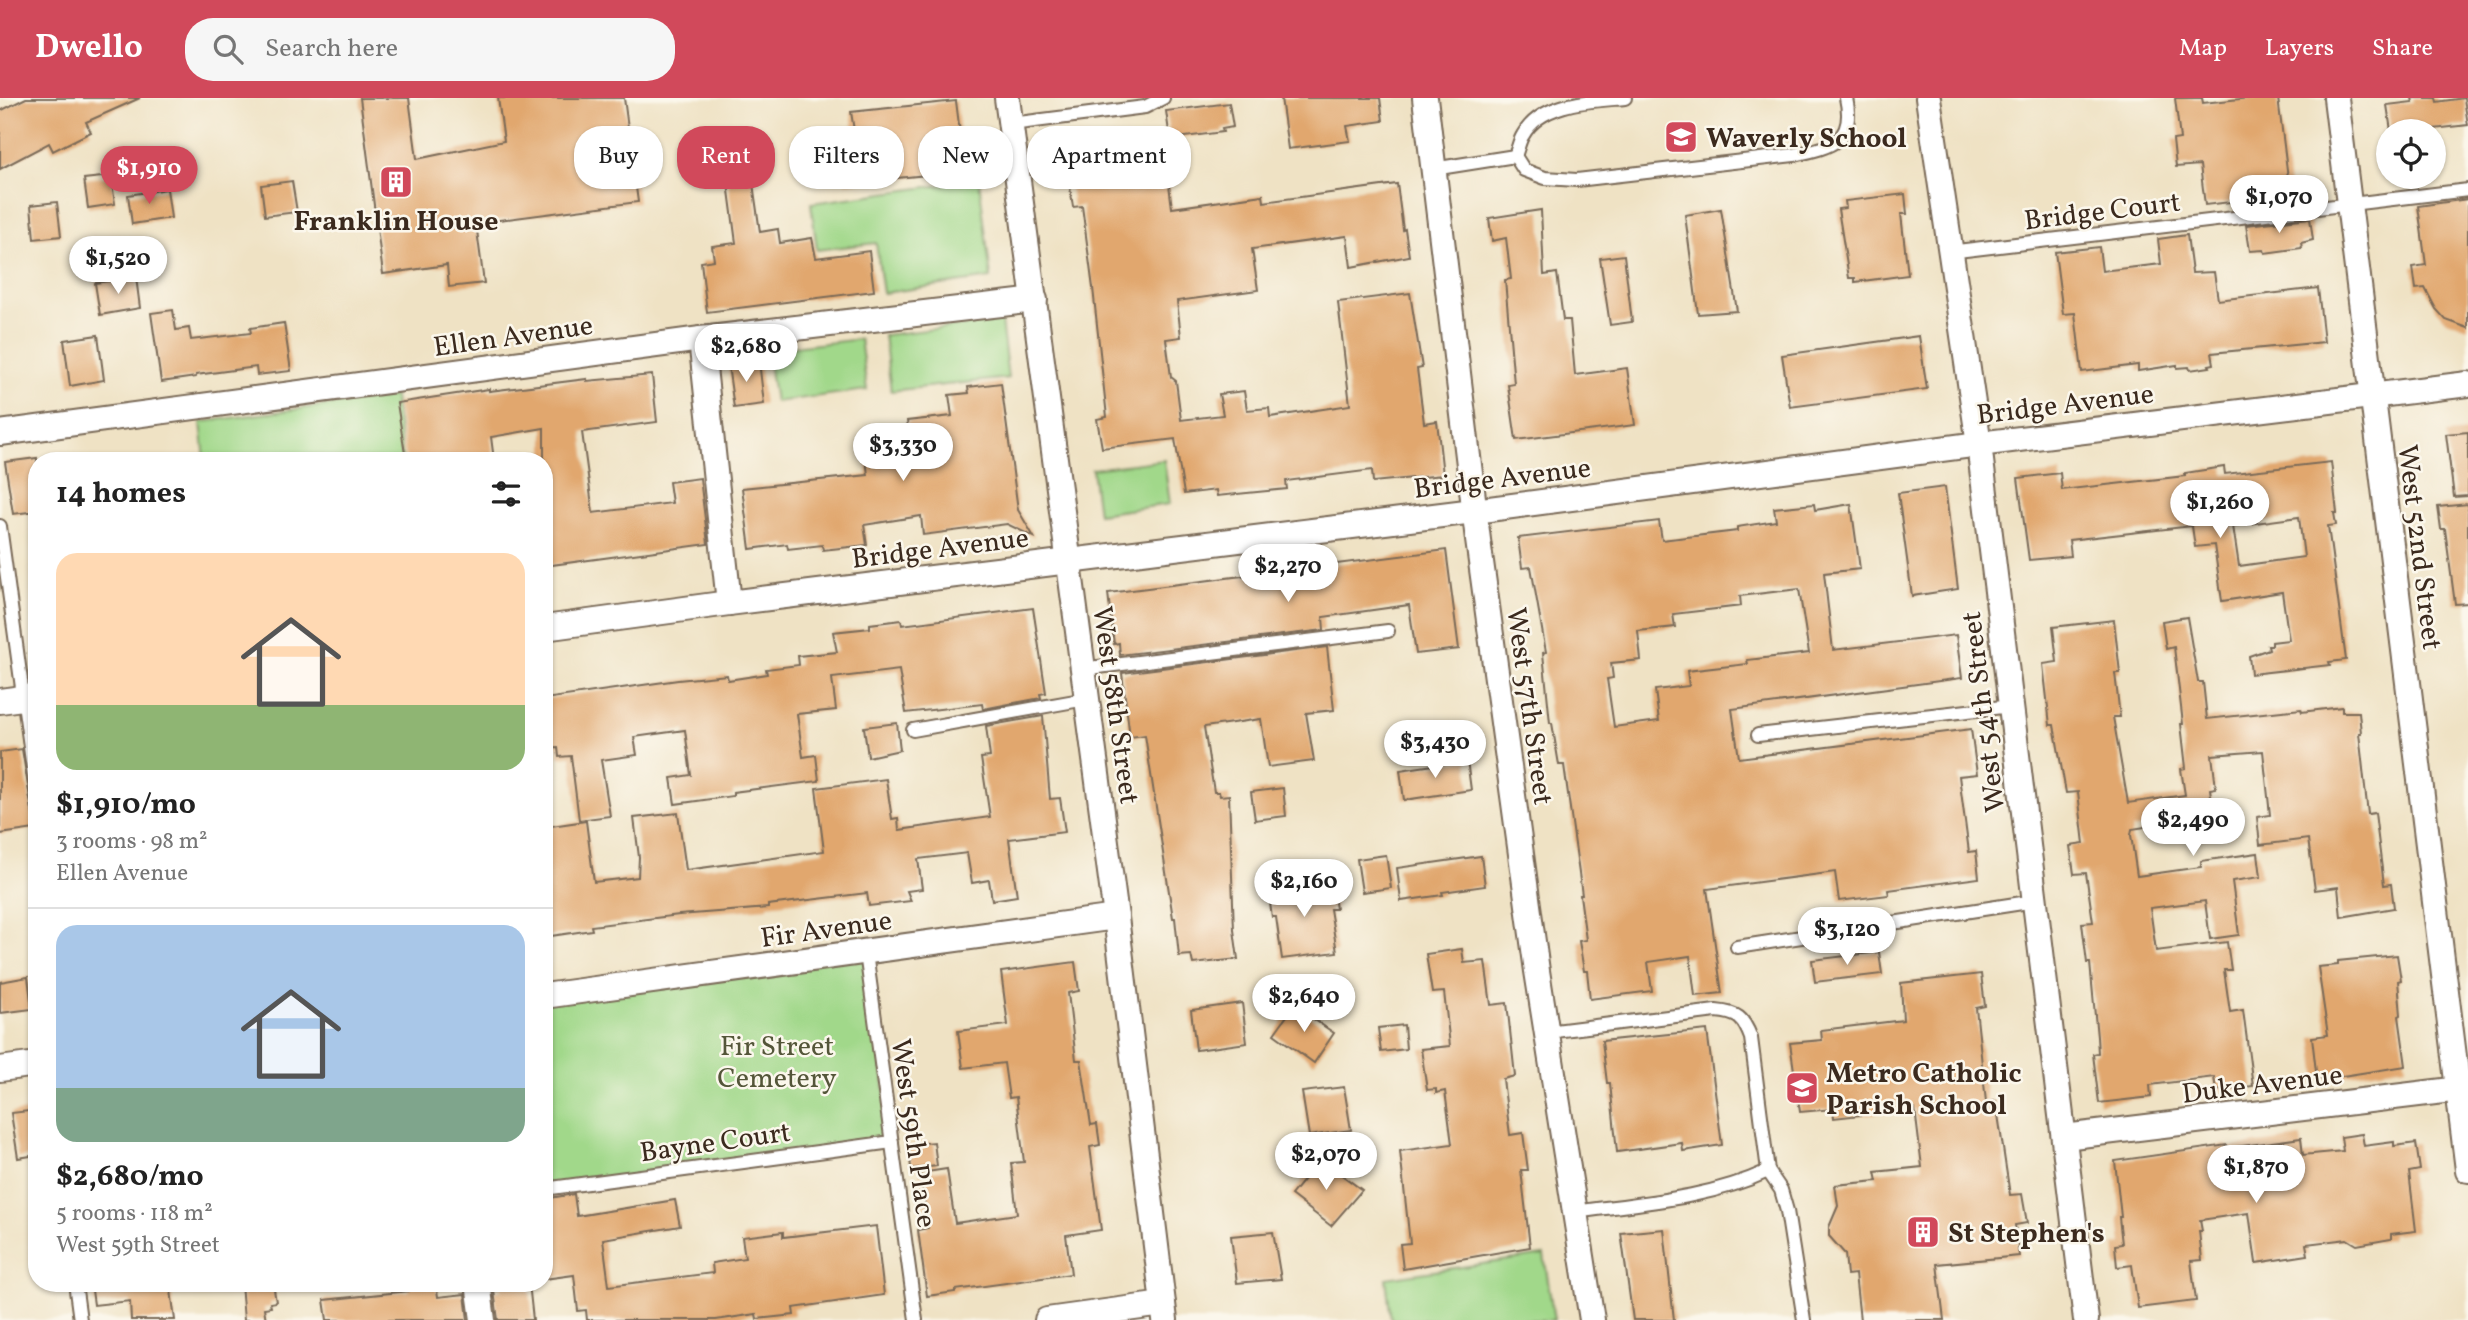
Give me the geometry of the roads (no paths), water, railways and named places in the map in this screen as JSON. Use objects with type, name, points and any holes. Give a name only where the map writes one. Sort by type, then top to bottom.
[{"type":"street","name":"West 58th Street","points":[[1007,98],[1116,917],[1164,1312]]},
{"type":"street","name":"West 57th Street","points":[[1425,98],[1474,511],[1547,1032],[1592,1320]]},
{"type":"street","name":"West 54th Street","points":[[1928,98],[1979,444],[2086,1320]]},
{"type":"street","name":"West 52nd Street","points":[[2336,98],[2463,1088],[2468,1170]]},
{"type":"street","name":"Ellen Avenue","points":[[0,433],[701,338],[1035,300]]},
{"type":"street","points":[[701,338],[730,603]]},
{"type":"street","name":"Bridge Avenue","points":[[553,627],[2468,384]]},
{"type":"street","name":"Fir Avenue","points":[[553,995],[1116,917]]},
{"type":"street","points":[[0,1069],[28,1065]]},
{"type":"street","name":"Duke Avenue","points":[[2064,1137],[2463,1088]]},
{"type":"street","points":[[479,1292],[483,1320]]},
{"type":"street","points":[[1047,1320],[1164,1312]]},
{"type":"lane","points":[[1011,124],[1145,107],[1163,98]]},
{"type":"lane","points":[[1515,156],[1524,133],[1544,114],[1562,107],[1625,98]]},
{"type":"lane","points":[[1515,156],[1524,170],[1545,178],[1577,180],[1794,155],[1822,149],[1841,139],[1849,122],[1846,98]]},
{"type":"lane","points":[[1433,169],[1515,156]]},
{"type":"lane","name":"Bridge Court","points":[[1950,252],[2468,190]]},
{"type":"lane","points":[[0,526],[28,745]]},
{"type":"lane","points":[[1082,670],[1388,631]]},
{"type":"lane","points":[[914,730],[1086,699]]},
{"type":"lane","points":[[1758,735],[2011,706]]},
{"type":"lane","points":[[1737,947],[2035,901]]},
{"type":"lane","name":"West 59th Place","points":[[866,953],[916,1320]]},
{"type":"lane","points":[[1547,1032],[1716,1011],[1731,1012],[1745,1021],[1751,1038],[1768,1171],[1781,1190],[1787,1211],[1804,1320]]},
{"type":"lane","name":"Bayne Court","points":[[553,1188],[892,1142]]},
{"type":"lane","points":[[1575,1212],[1689,1196],[1745,1182],[1768,1171]]},
{"type":"lane","points":[[76,1292],[80,1320]]},
{"type":"place","name":"Waverly School","points":[[1681,137]]},
{"type":"place","name":"Franklin House","points":[[396,182]]},
{"type":"place","name":"Metro Catholic Parish School","points":[[1802,1088]]},
{"type":"place","name":"St Stephen's","points":[[1923,1232]]},
{"type":"park label","name":"Fir Street Cemetery","points":[[777,1061]]}]
